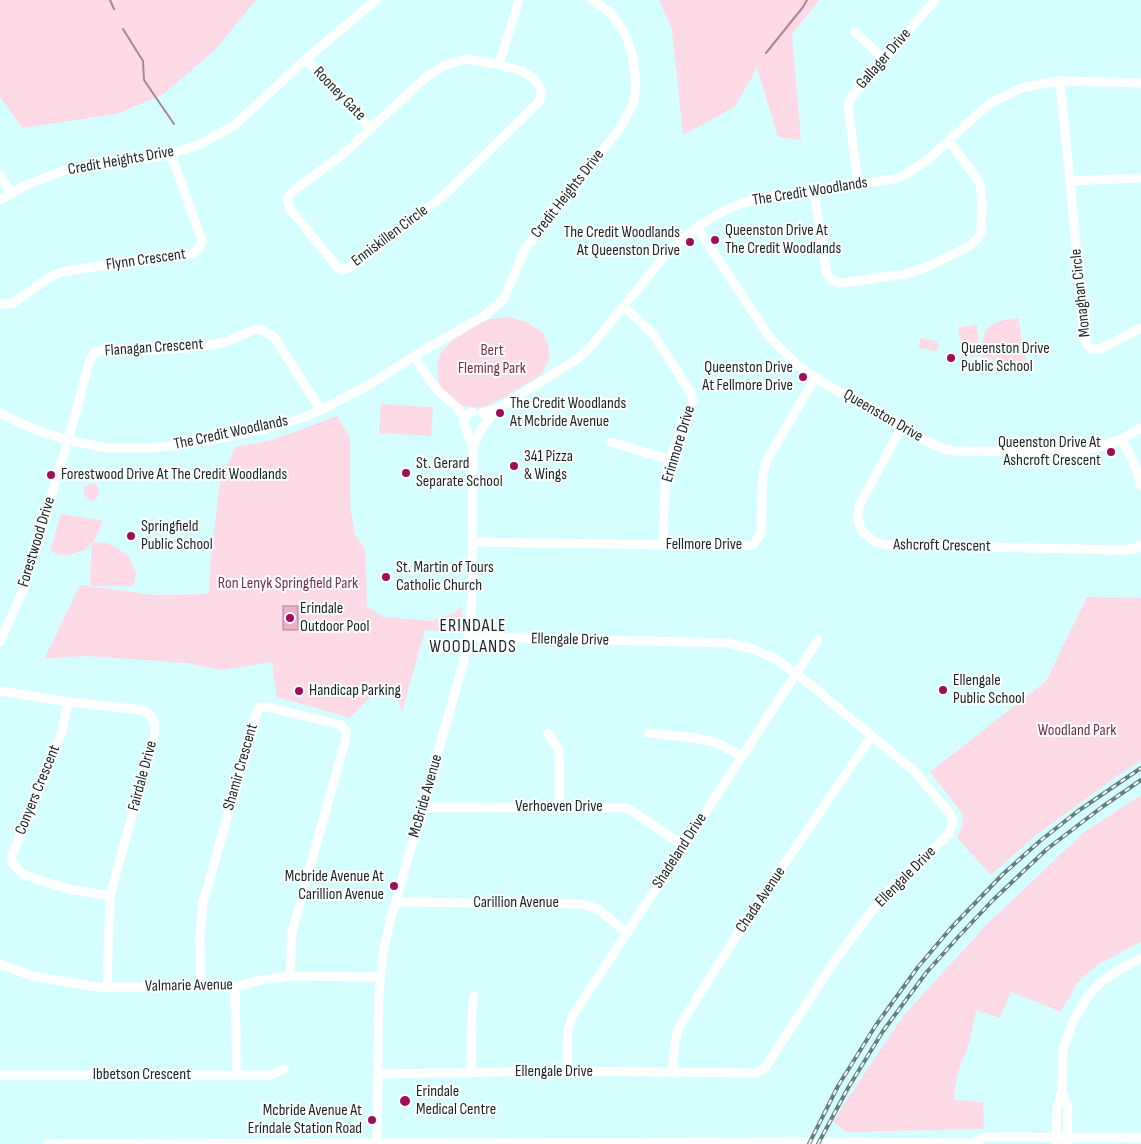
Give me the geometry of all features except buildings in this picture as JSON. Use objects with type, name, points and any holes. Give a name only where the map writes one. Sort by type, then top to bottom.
[{"type":"street","name":"Credit Heights Drive","points":[[0,200],[28,184],[63,171],[163,156],[201,144],[236,124],[306,59],[376,0]]},
{"type":"street","points":[[499,64],[519,0]]},
{"type":"street","name":"Credit Heights Drive","points":[[414,357],[484,316],[504,298],[525,249],[621,127],[634,102],[636,82],[633,58],[626,35],[611,14],[592,0]]},
{"type":"street","name":"Gallager Drive","points":[[858,184],[848,105],[853,95],[936,0]]},
{"type":"street","points":[[855,32],[884,60]]},
{"type":"street","name":"Rooney Gate","points":[[306,59],[371,129]]},
{"type":"street","name":"Enniskillen Circle","points":[[467,59],[499,64],[522,71],[533,78],[542,93],[540,102],[444,195],[356,264],[342,270],[338,268],[290,209],[286,198],[341,156],[416,86],[443,66],[467,59]]},
{"type":"street","name":"The Credit Woodlands","points":[[482,413],[497,409],[579,358],[624,307],[666,253],[697,227],[722,212],[764,198],[894,179],[905,175],[929,159],[949,142],[974,116],[991,103],[1021,88],[1060,82],[1141,83]]},
{"type":"street","name":"Monaghan Circle","points":[[1060,82],[1084,333],[1087,345],[1092,349],[1100,349],[1141,328]]},
{"type":"street","points":[[814,191],[827,274],[832,280],[841,283],[906,274],[927,267],[968,247],[981,233],[982,198],[980,183],[949,142]]},
{"type":"street","name":"Flynn Crescent","points":[[0,304],[12,304],[47,279],[62,272],[178,254],[192,254],[199,248],[202,241],[171,154]]},
{"type":"street","points":[[0,175],[11,193]]},
{"type":"street","points":[[1070,181],[1141,178]]},
{"type":"street","name":"Queenston Drive","points":[[697,227],[768,335],[793,361],[815,378],[926,441],[945,449],[970,452],[1078,452],[1122,439],[1141,428]]},
{"type":"street","name":"Erinmore Drive","points":[[624,307],[653,334],[691,393],[693,401],[670,460],[665,488],[663,545]]},
{"type":"street","name":"Flanagan Crescent","points":[[68,440],[89,362],[95,352],[111,348],[152,350],[189,348],[226,342],[244,336],[256,329],[268,332],[274,337],[321,410]]},
{"type":"street","points":[[414,357],[437,390],[458,408],[465,419],[467,429],[473,432],[480,431],[486,423],[482,413],[458,408]]},
{"type":"street","name":"The Credit Woodlands","points":[[0,413],[20,423],[68,440],[107,448],[175,446],[268,428],[302,418],[369,385],[414,357]]},
{"type":"street","name":"Fellmore Drive","points":[[472,542],[753,545],[761,534],[763,474],[767,460],[815,378]]},
{"type":"street","name":"The Credit Woodlands","points":[[486,423],[497,409]]},
{"type":"street","points":[[465,419],[472,412]]},
{"type":"street","name":"Ashcroft Crescent","points":[[902,426],[859,506],[858,520],[860,526],[874,542],[887,545],[1123,550],[1141,546]]},
{"type":"street","name":"McBride Avenue","points":[[377,1144],[379,977],[396,902],[469,637],[472,597],[473,448],[467,429]]},
{"type":"street","name":"McBride Avenue","points":[[473,448],[480,431]]},
{"type":"street","points":[[1122,439],[1136,468],[1141,486]]},
{"type":"street","name":"Forestwood Drive","points":[[0,642],[24,588],[68,440]]},
{"type":"street","points":[[611,442],[670,460]]},
{"type":"street","name":"Ellengale Drive","points":[[378,1074],[567,1071],[756,1073],[765,1068],[832,963],[884,895],[949,834],[953,821],[949,812],[914,771],[796,673],[774,658],[750,648],[727,643],[469,637]]},
{"type":"street","name":"Shadeland Drive","points":[[567,1071],[568,1030],[572,1017],[818,640]]},
{"type":"street","name":"Fairdale Drive","points":[[0,691],[68,702],[142,710],[150,715],[155,723],[155,732],[110,896],[107,988]]},
{"type":"street","name":"Conyers Crescent","points":[[68,702],[62,732],[12,855],[12,863],[24,875],[68,889],[110,896]]},
{"type":"street","name":"Shamir Crescent","points":[[201,988],[200,935],[203,903],[256,715],[259,708],[267,707],[341,725],[346,731],[346,738],[292,932],[290,976]]},
{"type":"street","points":[[548,733],[559,750],[560,807]]},
{"type":"street","points":[[649,733],[695,738],[718,743],[741,756]]},
{"type":"street","name":"Chada Avenue","points":[[672,1073],[675,1042],[679,1027],[752,911],[872,736]]},
{"type":"street","name":"Verhoeven Drive","points":[[423,807],[629,809],[684,846]]},
{"type":"street","name":"Carillion Avenue","points":[[396,902],[582,904],[598,909],[627,933]]},
{"type":"street","points":[[1056,1140],[1057,1107],[1062,1091],[1064,1050],[1067,1034],[1080,1008],[1100,983],[1141,958]]},
{"type":"street","name":"Valmarie Avenue","points":[[0,964],[32,976],[107,988],[235,987],[260,980],[290,976],[379,977]]},
{"type":"street","points":[[235,987],[237,1075]]},
{"type":"street","points":[[471,1073],[474,996]]},
{"type":"street","name":"Ibbetson Crescent","points":[[0,1075],[271,1075],[284,1069]]},
{"type":"street","points":[[1062,1091],[1068,1107],[1067,1140]]},
{"type":"street","points":[[48,1144],[976,1143],[985,1137],[1056,1140],[1141,1138]]},
{"type":"green space","points":[[0,0],[256,0],[214,51],[164,94],[117,114],[22,128],[0,97]]},
{"type":"green space","points":[[659,0],[820,0],[792,34],[801,140],[778,137],[757,68],[735,107],[683,135],[672,30]]},
{"type":"green space","name":"Bert Fleming Park","points":[[509,317],[527,322],[543,333],[549,350],[549,360],[546,367],[540,376],[490,405],[474,408],[461,405],[442,389],[438,380],[437,364],[441,352],[453,340],[482,322]]},
{"type":"green space","points":[[1018,318],[1026,361],[1021,366],[981,356],[986,330],[999,321]]},
{"type":"green space","points":[[977,325],[980,356],[962,358],[958,327]]},
{"type":"green space","points":[[920,338],[936,341],[939,345],[938,349],[936,351],[919,348]]},
{"type":"green space","points":[[381,404],[433,407],[431,436],[379,433]]},
{"type":"green space","name":"Ron Lenyk Springfield Park","points":[[337,416],[350,437],[350,504],[355,535],[365,548],[367,606],[383,617],[431,621],[452,614],[462,606],[461,633],[425,630],[402,712],[395,694],[378,689],[350,718],[277,697],[272,662],[220,670],[187,663],[84,656],[44,659],[80,585],[153,595],[209,594],[211,556],[220,481],[235,447],[272,440]]},
{"type":"green space","points":[[94,483],[98,487],[99,495],[90,501],[84,494],[84,487]]},
{"type":"green space","points":[[61,514],[102,520],[99,532],[93,542],[108,543],[129,557],[136,573],[134,586],[92,586],[90,583],[92,543],[85,550],[69,555],[60,555],[50,551]]},
{"type":"green space","name":"Woodland Park","points":[[1087,597],[1141,598],[1141,761],[1114,778],[1035,836],[991,875],[957,838],[962,826],[963,815],[930,772],[1046,681]]},
{"type":"green space","points":[[1141,795],[1141,942],[1097,965],[1078,982],[1061,1012],[1011,992],[1000,1018],[976,1010],[970,1041],[957,1075],[954,1100],[983,1102],[984,1129],[845,1132],[833,1121],[903,1016],[986,925],[1083,833]]},
{"type":"shaded area","name":"Erindale Outdoor Pool","points":[[283,606],[298,606],[298,630],[283,630]]},
{"type":"waterway","points":[[110,0],[114,9]]},
{"type":"waterway","points":[[766,53],[807,0]]},
{"type":"waterway","points":[[123,29],[143,61],[144,80],[174,124]]},
{"type":"railway","points":[[809,1144],[838,1086],[876,1025],[918,967],[951,928],[1003,874],[1040,841],[1078,811],[1141,768]]},
{"type":"railway","points":[[818,1144],[848,1088],[883,1031],[926,973],[993,900],[1047,849],[1141,780]]},
{"type":"place","name":"Queenston Drive At The Credit Woodlands","points":[[715,240]]},
{"type":"place","name":"The Credit Woodlands At Queenston Drive","points":[[690,242]]},
{"type":"place","name":"Queenston Drive Public School","points":[[951,358]]},
{"type":"place","name":"Queenston Drive At Fellmore Drive","points":[[803,377]]},
{"type":"place","name":"The Credit Woodlands At Mcbride Avenue","points":[[500,413]]},
{"type":"place","name":"Queenston Drive At Ashcroft Crescent","points":[[1111,452]]},
{"type":"place","name":"341 Pizza & Wings","points":[[514,466]]},
{"type":"place","name":"St. Gerard Separate School","points":[[406,473]]},
{"type":"place","name":"Forestwood Drive At The Credit Woodlands","points":[[51,475]]},
{"type":"place","name":"Springfield Public School","points":[[131,536]]},
{"type":"place","name":"St. Martin of Tours Catholic Church","points":[[386,577]]},
{"type":"place","name":"Erindale Outdoor Pool","points":[[290,618]]},
{"type":"place","name":"Ellengale Public School","points":[[943,690]]},
{"type":"place","name":"Handicap Parking","points":[[299,691]]},
{"type":"place","name":"Mcbride Avenue At Carillion Avenue","points":[[394,886]]},
{"type":"place","name":"Erindale Medical Centre","points":[[405,1101]]},
{"type":"place","name":"Mcbride Avenue At Erindale Station Road","points":[[372,1120]]},
{"type":"district","name":"ERINDALE WOODLANDS","points":[[473,636]]}]
